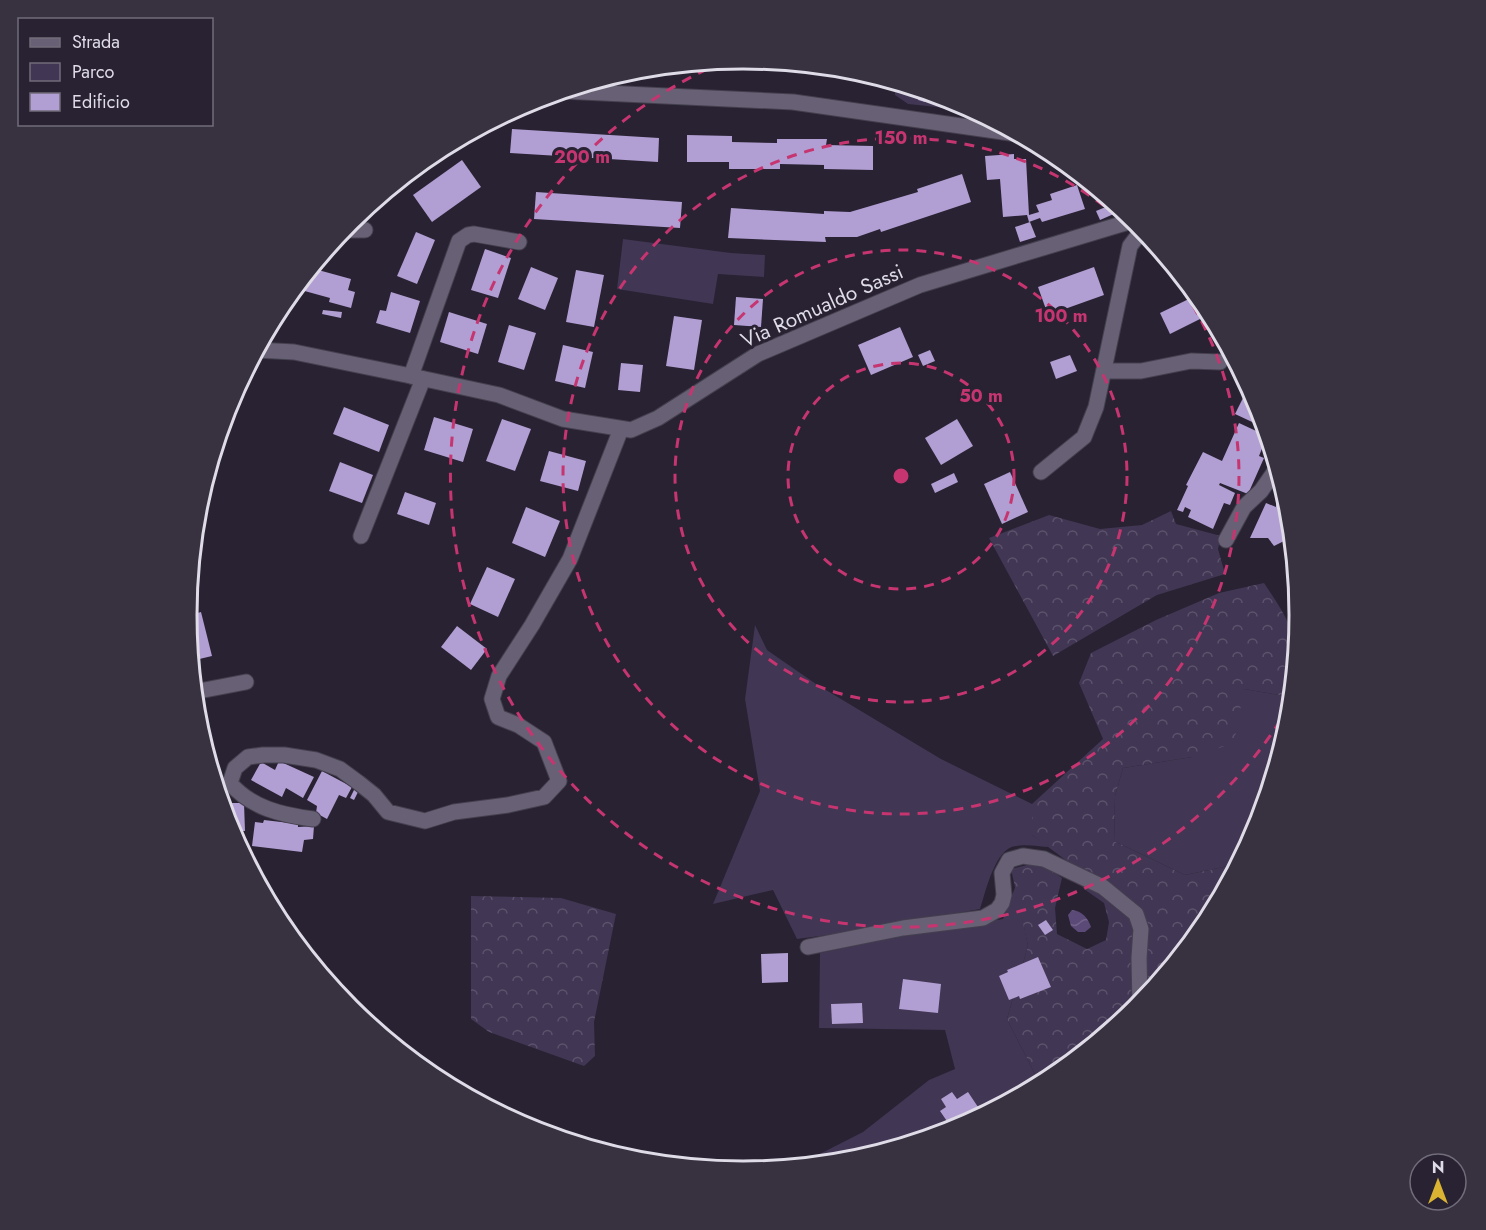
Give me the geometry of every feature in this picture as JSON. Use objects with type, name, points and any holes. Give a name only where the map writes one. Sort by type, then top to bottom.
[{"type":"street","points":[[604,88],[793,102],[995,131]]},
{"type":"street","name":"Via Romualdo Sassi","points":[[266,350],[294,352],[499,395],[563,419],[631,430],[657,418],[758,354],[920,285],[1123,224]]},
{"type":"street","points":[[356,230],[365,230]]},
{"type":"street","points":[[361,536],[417,378],[459,241],[474,234],[519,242]]},
{"type":"street","points":[[1041,472],[1084,437],[1096,408],[1130,246],[1137,237]]},
{"type":"street","points":[[1104,371],[1141,371],[1191,361],[1220,362]]},
{"type":"street","points":[[313,819],[286,815],[241,796],[230,783],[235,768],[248,757],[263,754],[316,760],[340,769],[374,795],[388,812],[425,821],[454,812],[508,805],[544,797],[560,781],[544,742],[518,725],[498,717],[492,699],[499,676],[570,559],[621,429]]},
{"type":"street","points":[[1226,540],[1244,507],[1271,477]]},
{"type":"street","points":[[203,690],[246,682]]},
{"type":"street","points":[[808,947],[903,928],[983,918],[998,910],[1002,903],[1004,895],[1002,873],[1009,860],[1023,855],[1044,858],[1103,887],[1136,914],[1142,929],[1138,958],[1139,990]]},
{"type":"green space","points":[[895,91],[944,108],[908,104],[895,95]]},
{"type":"green space","points":[[623,239],[731,253],[765,255],[764,277],[718,274],[713,304],[617,289]]},
{"type":"green space","points":[[1171,511],[1176,524],[1221,536],[1218,549],[1225,574],[1157,595],[1053,656],[989,538],[1049,515],[1100,529],[1142,525]]},
{"type":"green space","points":[[1264,583],[1289,625],[1283,696],[1244,689],[1234,743],[1192,757],[1123,768],[1115,796],[1114,841],[1185,875],[1228,866],[1197,918],[1154,975],[1103,1026],[1036,1076],[1007,1019],[1028,946],[1011,869],[1039,862],[1062,878],[1055,908],[1057,934],[1087,949],[1106,940],[1109,922],[1104,903],[1084,889],[1071,864],[1032,835],[1032,804],[1103,739],[1079,683],[1091,653],[1156,620],[1219,593]]},
{"type":"green space","points":[[755,625],[767,650],[816,684],[941,759],[1032,804],[1032,835],[1050,847],[1020,845],[1002,854],[988,882],[980,909],[859,931],[797,939],[773,890],[713,904],[760,791],[745,699]]},
{"type":"green space","points":[[1244,689],[1283,696],[1279,722],[1260,791],[1228,866],[1185,875],[1114,841],[1115,796],[1123,768],[1192,757]]},
{"type":"green space","points":[[1016,885],[1028,946],[1007,1019],[1036,1076],[984,1105],[919,1132],[850,1151],[816,1156],[863,1132],[929,1080],[955,1069],[945,1030],[819,1028],[820,953],[906,935],[1003,919]]},
{"type":"green space","points":[[471,896],[561,898],[616,914],[594,1022],[595,1056],[584,1066],[489,1032],[471,1019]]},
{"type":"water","points":[[1072,910],[1082,913],[1088,921],[1091,927],[1085,932],[1078,932],[1071,926],[1068,915]]},
{"type":"building","points":[[512,129],[659,138],[658,162],[510,153]]},
{"type":"building","points":[[687,135],[732,136],[732,142],[777,143],[777,139],[827,139],[826,145],[873,146],[873,170],[824,169],[824,165],[780,164],[780,169],[729,169],[729,162],[687,162]]},
{"type":"building","points":[[1014,154],[1014,159],[1026,159],[1029,215],[1039,212],[1036,205],[1052,200],[1050,194],[1077,185],[1085,209],[1042,222],[1040,218],[1029,222],[1027,215],[1003,217],[1000,179],[987,180],[985,156]]},
{"type":"building","points":[[462,160],[481,187],[432,222],[413,195]]},
{"type":"building","points":[[962,174],[971,202],[881,232],[880,229],[857,237],[825,237],[826,242],[728,238],[731,208],[824,214],[824,211],[850,212],[918,192],[917,189]]},
{"type":"building","points":[[536,192],[682,202],[680,228],[534,219]]},
{"type":"building","points":[[1106,207],[1113,214],[1100,220],[1096,211]]},
{"type":"building","points":[[1030,222],[1036,237],[1020,242],[1015,227]]},
{"type":"building","points":[[416,232],[435,240],[417,284],[397,276]]},
{"type":"building","points":[[485,249],[511,258],[498,298],[471,290]]},
{"type":"building","points":[[531,267],[558,278],[545,310],[518,299]]},
{"type":"building","points":[[1094,267],[1104,295],[1048,315],[1038,287]]},
{"type":"building","points":[[320,270],[351,279],[348,290],[355,292],[351,308],[329,302],[330,298],[304,291]]},
{"type":"building","points":[[576,270],[604,275],[594,327],[566,322]]},
{"type":"building","points":[[391,292],[420,301],[410,333],[376,323],[380,310],[386,311]]},
{"type":"building","points":[[736,297],[763,299],[761,327],[734,325]]},
{"type":"building","points":[[1188,299],[1201,318],[1170,334],[1160,313]]},
{"type":"building","points":[[323,310],[342,312],[341,318],[322,314]]},
{"type":"building","points":[[449,312],[487,324],[478,354],[440,342]]},
{"type":"building","points":[[674,316],[702,320],[694,370],[666,366]]},
{"type":"building","points":[[509,325],[536,333],[524,370],[498,362]]},
{"type":"building","points":[[900,327],[913,357],[871,375],[858,345]]},
{"type":"building","points":[[563,345],[593,352],[585,388],[555,381]]},
{"type":"building","points":[[930,350],[935,361],[923,366],[918,355]]},
{"type":"building","points":[[1070,355],[1077,371],[1056,379],[1050,362]]},
{"type":"building","points":[[621,363],[643,365],[640,392],[618,390]]},
{"type":"building","points":[[1243,397],[1254,423],[1235,414]]},
{"type":"building","points":[[344,407],[389,425],[379,452],[333,434]]},
{"type":"building","points":[[434,417],[473,429],[463,462],[424,450]]},
{"type":"building","points":[[502,419],[531,429],[515,471],[486,461]]},
{"type":"building","points":[[957,419],[973,446],[941,465],[925,438]]},
{"type":"building","points":[[1239,423],[1257,431],[1262,447],[1259,456],[1264,458],[1248,494],[1220,483],[1219,485],[1235,493],[1230,505],[1224,503],[1213,529],[1188,517],[1191,510],[1185,507],[1183,512],[1177,510],[1188,486],[1186,485],[1203,452],[1222,461]]},
{"type":"building","points":[[549,451],[586,461],[578,491],[540,481]]},
{"type":"building","points":[[340,462],[373,475],[362,503],[329,491]]},
{"type":"building","points":[[1010,472],[1028,512],[1002,524],[984,484]]},
{"type":"building","points":[[954,473],[958,482],[935,493],[931,484]]},
{"type":"building","points":[[405,492],[436,503],[429,525],[397,514]]},
{"type":"building","points":[[1266,503],[1276,507],[1276,503],[1279,508],[1284,541],[1274,546],[1268,538],[1250,538]]},
{"type":"building","points":[[526,507],[560,521],[545,557],[512,543]]},
{"type":"building","points":[[487,567],[515,579],[498,617],[470,604]]},
{"type":"building","points":[[201,612],[212,656],[199,659],[198,651],[197,613]]},
{"type":"building","points":[[457,626],[487,649],[471,670],[441,647]]},
{"type":"building","points":[[279,761],[314,777],[303,798],[286,788],[282,797],[251,780],[261,762],[275,770]]},
{"type":"building","points":[[322,771],[352,787],[346,798],[339,795],[327,819],[316,813],[317,806],[307,800]]},
{"type":"building","points":[[355,788],[359,790],[354,800],[350,798]]},
{"type":"building","points":[[232,803],[244,803],[245,831],[242,831]]},
{"type":"building","points":[[264,820],[298,824],[298,827],[314,826],[313,839],[304,840],[302,852],[252,846],[255,822],[263,823]]},
{"type":"building","points":[[1046,920],[1053,930],[1045,935],[1038,925]]},
{"type":"building","points":[[788,953],[788,982],[762,983],[761,954]]},
{"type":"building","points":[[1038,957],[1051,987],[1020,999],[1019,996],[1009,1000],[999,976],[1008,972],[1007,970]]},
{"type":"building","points":[[903,979],[941,984],[938,1013],[899,1009]]},
{"type":"building","points":[[862,1003],[863,1023],[832,1024],[831,1004]]},
{"type":"building","points":[[952,1092],[957,1099],[968,1092],[978,1107],[947,1121],[940,1111],[946,1107],[941,1099]]}]
